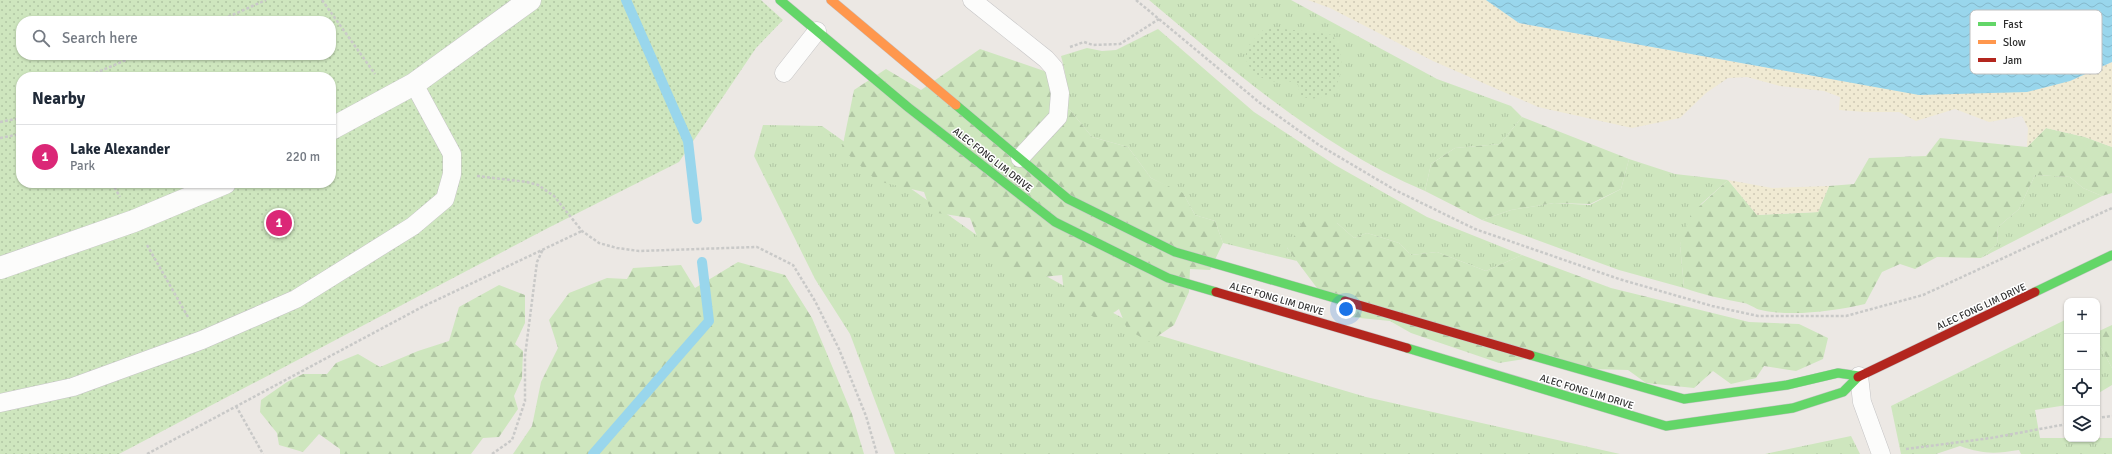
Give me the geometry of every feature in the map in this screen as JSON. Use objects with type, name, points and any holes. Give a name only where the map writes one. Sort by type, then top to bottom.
[{"type":"street","points":[[336,126],[414,84],[530,0]]},
{"type":"street","name":"ALEC FONG LIM DRIVE","points":[[780,0],[820,28],[909,108],[1055,222],[1168,278],[1666,426],[1793,408],[1843,392],[1859,376],[2112,255]]},
{"type":"street","points":[[830,16],[835,3]]},
{"type":"street","name":"ALEC FONG LIM DRIVE","points":[[835,3],[1068,199],[1175,252],[1684,400],[1787,384],[1838,373],[1859,376]]},
{"type":"street","points":[[0,268],[134,221],[213,188]]},
{"type":"lane","points":[[972,0],[1046,59],[1054,68],[1060,92],[1058,117],[1020,158]]},
{"type":"lane","points":[[784,73],[820,28]]},
{"type":"lane","points":[[0,403],[73,387],[202,340],[296,299],[413,226],[445,199],[452,174],[452,154],[414,84]]},
{"type":"lane","points":[[1859,376],[1862,402],[1880,453]]},
{"type":"path","points":[[230,16],[266,0]]},
{"type":"path","points":[[322,0],[333,16]]},
{"type":"path","points":[[1136,0],[1266,107],[1319,145],[1395,190],[1475,229],[1620,279],[1712,306],[1758,316],[1846,316],[1923,295],[2112,208]]},
{"type":"path","points":[[1046,59],[1059,51],[1084,42],[1093,45],[1120,44],[1159,19]]},
{"type":"path","points":[[336,20],[390,96]]},
{"type":"path","points":[[98,72],[126,60]]},
{"type":"path","points":[[2,122],[16,119]]},
{"type":"path","points":[[0,138],[16,135]]},
{"type":"path","points":[[452,174],[527,182],[538,185],[554,196],[582,231],[599,243],[617,248],[639,251],[757,247],[793,265],[815,301],[839,349],[866,416],[877,454]]},
{"type":"path","points":[[115,188],[202,340]]},
{"type":"path","points":[[147,454],[422,307],[582,231]]},
{"type":"path","points":[[492,454],[512,440],[525,401],[525,356],[537,262],[543,249]]},
{"type":"path","points":[[236,406],[263,454]]},
{"type":"path","points":[[2100,418],[2112,416]]},
{"type":"path","points":[[1880,453],[1991,438],[2064,425]]},
{"type":"green space","points":[[0,0],[761,0],[783,20],[756,48],[679,162],[548,228],[119,454],[0,454]]},
{"type":"green space","points":[[1149,0],[1291,0],[1437,79],[1511,106],[1522,117],[1500,144],[1455,148],[1431,164],[1425,191],[1350,153],[1280,106]]},
{"type":"green space","points":[[1265,28],[1298,30],[1332,35],[1338,46],[1341,58],[1341,70],[1338,81],[1333,90],[1324,96],[1313,99],[1300,96],[1298,84],[1294,82],[1266,80],[1256,74],[1246,60],[1246,55],[1247,50],[1255,38]]},
{"type":"green space","points":[[1158,29],[1254,112],[1335,165],[1427,217],[1522,255],[1486,271],[1437,252],[1411,255],[1399,243],[1367,233],[1354,238],[1337,223],[1287,248],[1297,261],[1223,243],[1215,221],[1195,215],[1184,195],[1151,178],[1128,147],[1092,137],[1070,110],[1062,106],[1065,101],[1067,88],[1061,56],[1087,48],[1102,51],[1116,50]]},
{"type":"green space","points":[[980,49],[1050,73],[1057,104],[1070,110],[1092,137],[1128,147],[1151,178],[1183,193],[1195,215],[1215,221],[1223,243],[1210,270],[1190,269],[1189,292],[1174,325],[1149,342],[1127,329],[1119,309],[1101,321],[1065,301],[1062,275],[1023,279],[981,247],[970,218],[931,212],[924,192],[877,181],[842,149],[854,90],[886,69],[921,90]]},
{"type":"green space","points":[[1522,117],[1629,159],[1621,189],[1590,204],[1554,203],[1511,210],[1482,220],[1425,191],[1431,164],[1455,148],[1500,144]]},
{"type":"green space","points":[[763,125],[822,126],[995,248],[1148,332],[1366,397],[1620,454],[895,454],[850,334],[815,279],[754,156]]},
{"type":"green space","points":[[2046,128],[2085,137],[2112,147],[2112,193],[2102,196],[2083,188],[2070,177],[2035,175],[2019,209],[1998,227],[1997,244],[1981,258],[1937,257],[1915,269],[1900,264],[1882,272],[1865,304],[1813,312],[1773,312],[1684,288],[1680,244],[1691,214],[1728,180],[1757,215],[1818,212],[1829,186],[1854,184],[1869,158],[1926,156],[1940,138],[2027,147]]},
{"type":"green space","points":[[1629,159],[1675,174],[1728,180],[1701,204],[1680,244],[1684,288],[1619,270],[1482,220],[1511,210],[1554,203],[1590,205],[1621,189]]},
{"type":"green space","points":[[2035,175],[2070,177],[2083,188],[2102,196],[1981,258],[1997,244],[1998,227],[2019,209]]},
{"type":"green space","points":[[1305,218],[1337,223],[1354,238],[1367,233],[1399,243],[1411,255],[1437,252],[1486,271],[1522,255],[1611,288],[1749,322],[1799,324],[1828,338],[1823,359],[1796,371],[1764,366],[1756,378],[1731,384],[1713,371],[1694,388],[1646,383],[1628,370],[1590,369],[1549,355],[1499,363],[1411,333],[1390,321],[1350,317],[1317,288],[1287,248]]},
{"type":"green space","points":[[738,262],[785,275],[812,318],[852,414],[864,454],[513,454],[532,426],[541,382],[558,348],[549,320],[569,293],[607,278],[627,279],[633,268],[681,265],[695,288]]},
{"type":"green space","points":[[499,285],[525,295],[525,323],[515,344],[523,351],[522,378],[514,396],[518,409],[499,437],[483,438],[471,454],[340,454],[340,449],[319,434],[303,452],[279,445],[277,433],[260,412],[261,400],[287,382],[303,374],[327,374],[336,363],[358,354],[380,367],[418,351],[449,341],[459,307]]},
{"type":"green space","points":[[2064,320],[2064,405],[2035,410],[2040,438],[2064,438],[2064,442],[2100,442],[2100,438],[2112,438],[2112,454],[2021,454],[2019,450],[1989,452],[1975,451],[1960,446],[1936,454],[1901,454],[1891,406]]},
{"type":"green space","points":[[2112,325],[2112,368],[2100,346],[2100,331]]},
{"type":"green space","points":[[2100,346],[2112,368],[2112,385],[2100,392]]},
{"type":"green space","points":[[1851,436],[1860,454],[1765,454]]},
{"type":"sand","points":[[1308,0],[1488,0],[1519,23],[1848,82],[2070,81],[2085,74],[2102,74],[2102,67],[2112,62],[2112,147],[2085,137],[2046,128],[2027,147],[2028,128],[2022,116],[1989,122],[1955,109],[1916,121],[1899,112],[1839,110],[1840,97],[1824,91],[1780,86],[1747,77],[1728,78],[1706,93],[1680,118],[1632,128],[1538,107],[1433,61],[1330,8]]},
{"type":"sand","points":[[1728,180],[1772,188],[1829,186],[1818,212],[1757,215]]},
{"type":"water","points":[[1486,0],[2112,0],[2112,62],[2102,67],[2102,10],[1970,10],[1970,74],[2085,74],[2070,81],[2027,92],[1919,95],[1519,23]]},
{"type":"waterway","points":[[626,0],[688,141],[697,219]]},
{"type":"waterway","points":[[593,454],[709,321],[702,262]]},
{"type":"traffic: fast","points":[[780,0],[909,108],[1055,222],[1168,278],[1216,292]]},
{"type":"traffic: fast","points":[[956,105],[1068,199],[1175,252],[1345,301]]},
{"type":"traffic: fast","points":[[2035,292],[2112,255]]},
{"type":"traffic: fast","points":[[1407,348],[1666,426],[1793,408],[1843,392],[1858,377]]},
{"type":"traffic: fast","points":[[1530,355],[1684,399],[1787,385],[1838,373],[1859,376]]},
{"type":"traffic: slow","points":[[831,0],[956,105]]},
{"type":"traffic: jam","points":[[1216,292],[1407,348]]},
{"type":"traffic: jam","points":[[1858,377],[2035,292]]},
{"type":"traffic: jam","points":[[1345,301],[1530,355]]},
{"type":"place","name":"Lake Alexander","points":[[279,223]]}]
